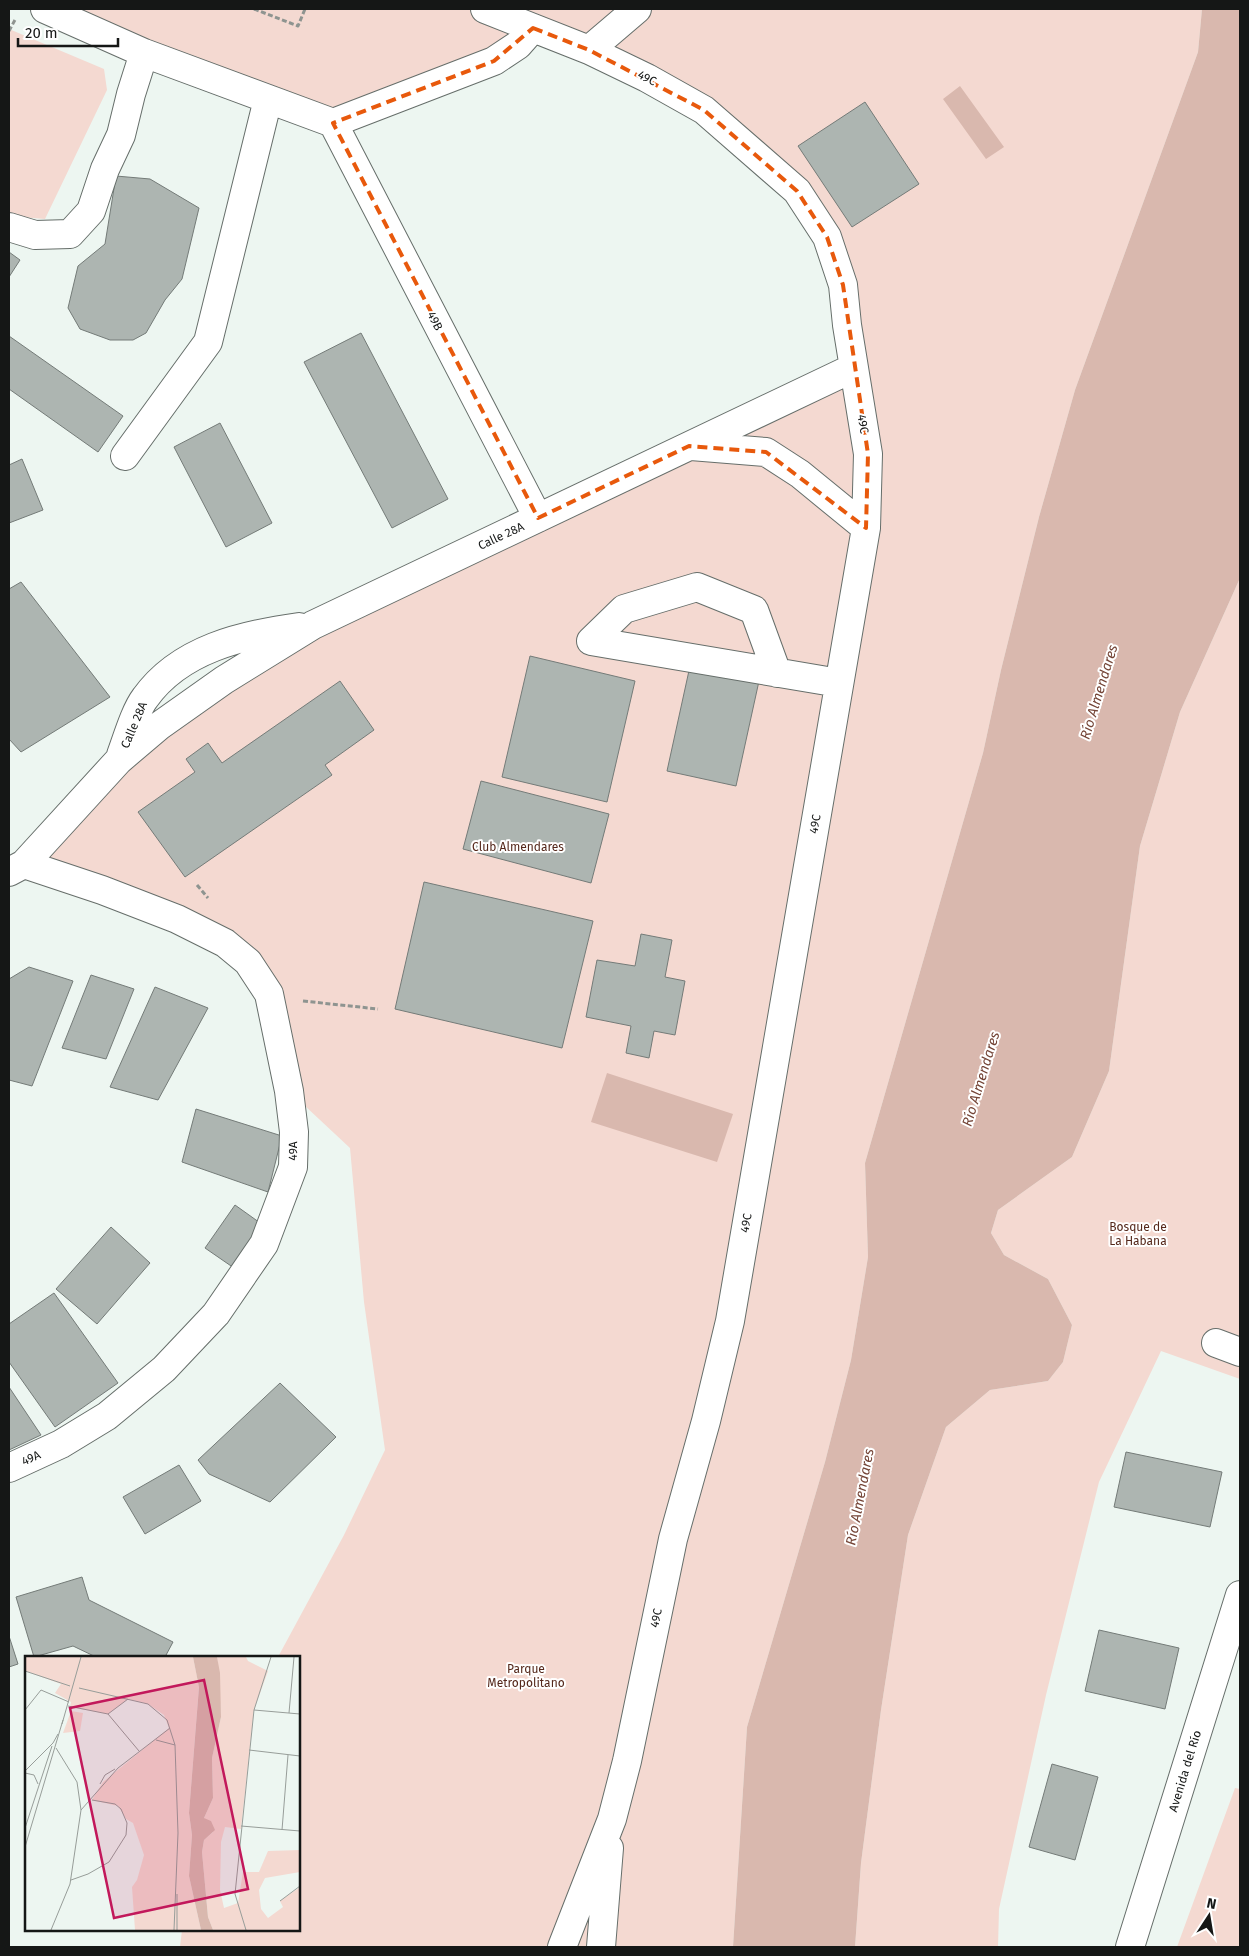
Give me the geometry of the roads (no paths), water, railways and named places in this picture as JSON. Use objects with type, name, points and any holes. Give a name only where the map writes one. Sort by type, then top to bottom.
[{"type":"street","points":[[45,9],[144,53],[333,124],[494,61],[518,44],[533,28]]},
{"type":"street","name":"49C","points":[[485,9],[589,50],[647,78],[704,110],[797,191],[827,237],[843,285],[853,368],[868,454],[866,528],[730,1321],[706,1421],[673,1539],[627,1761],[612,1820],[562,1947]]},
{"type":"street","points":[[589,50],[638,9]]},
{"type":"street","points":[[9,227],[35,235],[70,234],[91,211],[105,169],[121,135],[144,53]]},
{"type":"street","points":[[125,456],[208,342],[268,99]]},
{"type":"street","name":"49B","points":[[333,124],[538,518]]},
{"type":"street","name":"Calle 28A","points":[[16,868],[119,760],[159,726],[224,680],[313,625],[853,368]]},
{"type":"street","name":"Calle 28A","points":[[690,446],[766,452],[800,474],[866,528]]},
{"type":"street","points":[[777,673],[754,610],[697,587],[624,609],[591,641],[777,673],[839,683]]},
{"type":"street","name":"Calle 28A","points":[[119,760],[143,700],[162,677],[184,660],[208,649],[245,637],[313,625]]},
{"type":"street","name":"49A","points":[[9,1468],[61,1444],[107,1416],[164,1369],[216,1314],[264,1244],[293,1167],[294,1132],[289,1091],[269,994],[248,962],[225,942],[177,919],[102,890],[16,868]]},
{"type":"street","name":"Avenida del Río","points":[[1130,1947],[1240,1595]]},
{"type":"street","name":"49C","points":[[601,1947],[612,1820]]},
{"type":"water","name":"Río Almendares","points":[[1202,9],[1240,9],[1240,578],[1180,712],[1140,846],[1109,1071],[1072,1157],[998,1210],[991,1233],[1004,1255],[1048,1279],[1072,1325],[1063,1362],[1048,1381],[990,1390],[946,1427],[908,1535],[881,1710],[861,1863],[855,1947],[733,1947],[747,1727],[825,1462],[851,1360],[868,1257],[865,1163],[983,753],[1001,670],[1039,517],[1075,390],[1198,52]]},
{"type":"water","points":[[960,86],[1004,147],[986,159],[943,99]]},
{"type":"water","points":[[607,1073],[733,1114],[717,1162],[591,1122]]},
{"type":"park label","name":"Club Almendares","points":[[518,847]]},
{"type":"park label","name":"Bosque de La Habana","points":[[1138,1234]]},
{"type":"park label","name":"Parque Metropolitano","points":[[526,1676]]}]
